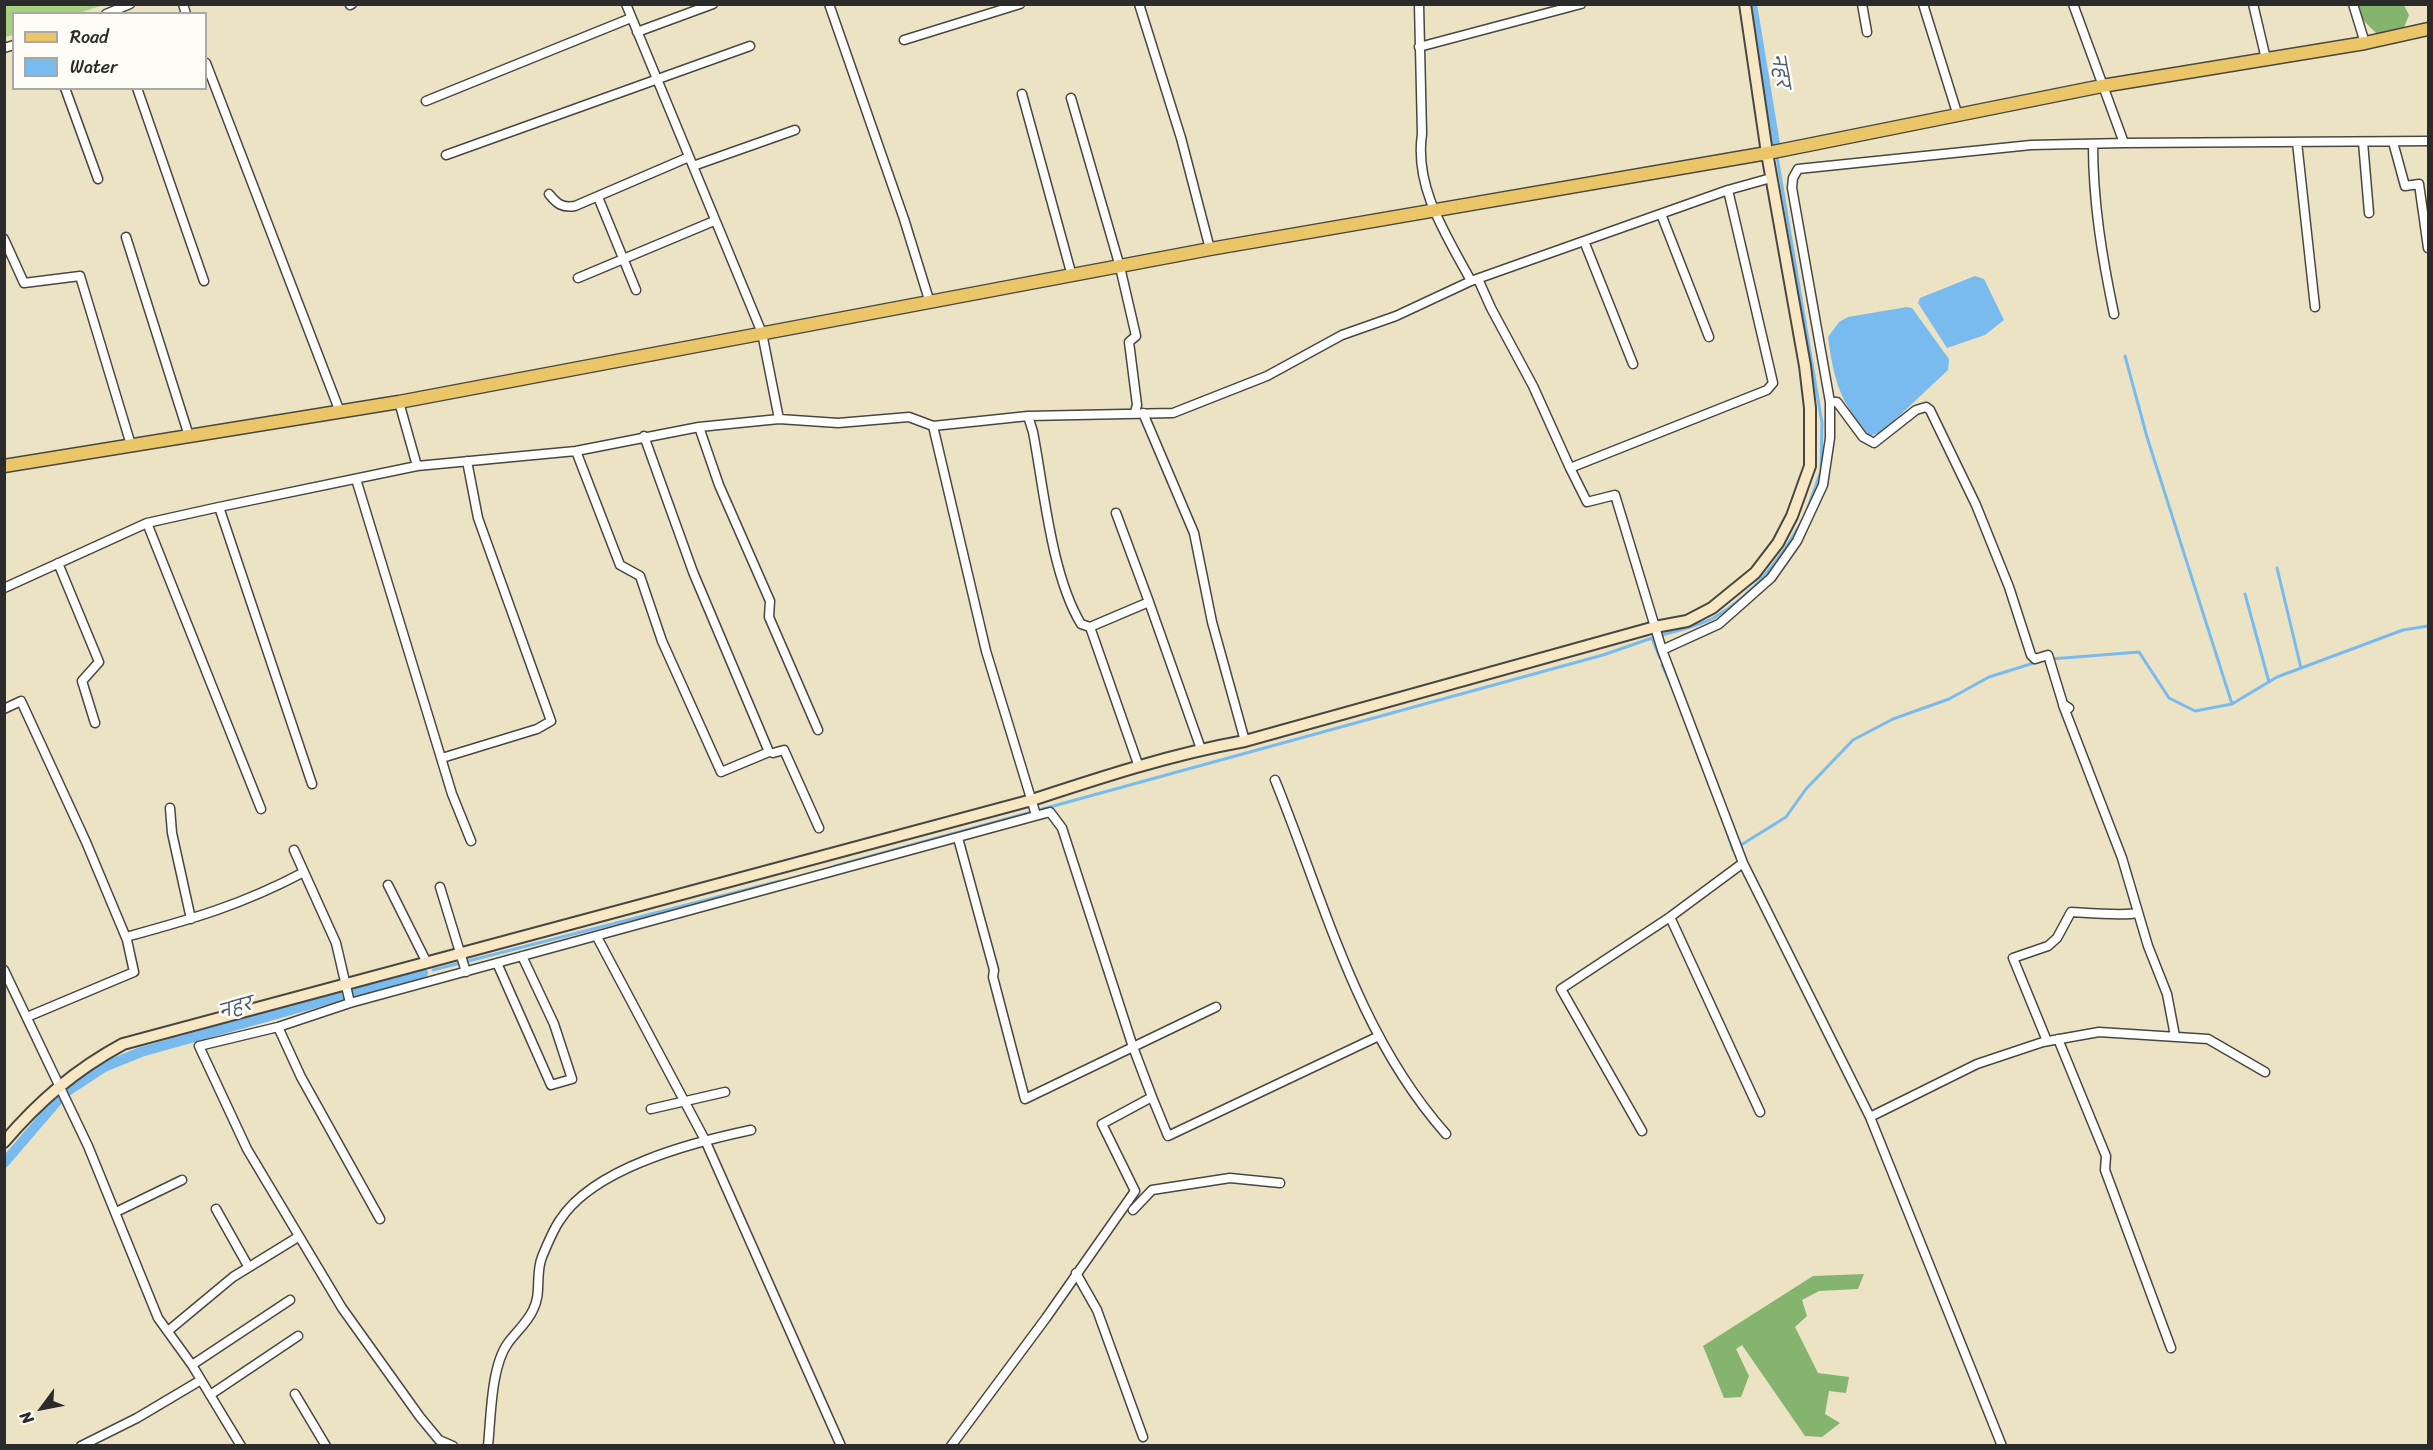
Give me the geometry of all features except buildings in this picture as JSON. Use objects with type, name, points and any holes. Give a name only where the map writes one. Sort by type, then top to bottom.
[{"type":"main road","points":[[4,466],[399,402],[1210,249],[1767,153],[2102,86],[2365,43],[2428,29]]},
{"type":"street","points":[[111,12],[130,4]]},
{"type":"street","points":[[626,4],[762,333],[779,419]]},
{"type":"street","points":[[637,32],[713,4]]},
{"type":"street","points":[[829,4],[904,219],[930,303]]},
{"type":"street","points":[[904,40],[1020,4]]},
{"type":"street","points":[[1139,4],[1181,138],[1210,249]]},
{"type":"street","points":[[1419,4],[1422,134],[1419,153],[1433,209],[1491,308],[1533,386],[1587,502],[1615,495],[1662,650],[1743,863],[1870,1117],[2002,1446]]},
{"type":"street","points":[[1419,47],[1581,4]]},
{"type":"street","points":[[4,1143],[57,1086],[92,1061],[123,1044],[1032,802],[1201,749],[1245,741],[1655,627],[1687,621],[1704,612],[1755,573],[1778,543],[1792,516],[1810,466],[1810,408],[1805,366],[1771,178],[1744,4]]},
{"type":"street","points":[[1862,4],[1867,32]]},
{"type":"street","points":[[1923,4],[1958,116]]},
{"type":"street","points":[[2073,4],[2124,143]]},
{"type":"street","points":[[2253,4],[2266,59]]},
{"type":"street","points":[[2353,4],[2365,43]]},
{"type":"street","points":[[426,100],[631,18]]},
{"type":"street","points":[[446,155],[750,46]]},
{"type":"street","points":[[207,66],[340,412]]},
{"type":"street","points":[[66,90],[98,179]]},
{"type":"street","points":[[138,90],[204,281]]},
{"type":"street","points":[[1022,94],[1072,276]]},
{"type":"street","points":[[1071,98],[1120,267],[1136,336],[1129,342],[1139,413],[1194,532],[1212,622],[1245,741]]},
{"type":"street","points":[[693,166],[795,130]]},
{"type":"street","points":[[1662,650],[1719,624],[1771,578],[1784,561],[1817,502],[1823,485],[1830,438],[1830,402],[1792,188],[1793,178],[1798,169],[2031,145],[2428,141]]},
{"type":"street","points":[[2297,142],[2315,307]]},
{"type":"street","points":[[2363,142],[2369,213]]},
{"type":"street","points":[[2393,142],[2405,186],[2419,184],[2428,248]]},
{"type":"street","points":[[2093,144],[2093,186],[2101,248],[2114,314]]},
{"type":"street","points":[[549,194],[556,203],[565,207],[598,197],[690,157]]},
{"type":"street","points":[[4,588],[147,523],[417,466],[576,451],[699,427],[779,419],[838,423],[909,417],[933,426],[1028,417],[1173,413],[1267,376],[1342,335],[1396,316],[1475,280],[1728,190],[1771,178]]},
{"type":"street","points":[[1570,468],[1704,417],[1767,390],[1773,383],[1728,190]]},
{"type":"street","points":[[598,197],[636,290]]},
{"type":"street","points":[[1661,214],[1709,337]]},
{"type":"street","points":[[578,278],[714,220]]},
{"type":"street","points":[[126,237],[189,436]]},
{"type":"street","points":[[4,238],[24,283],[80,276],[131,445]]},
{"type":"street","points":[[1584,242],[1633,364]]},
{"type":"street","points":[[399,402],[417,466]]},
{"type":"street","points":[[1830,402],[1837,402],[1863,437],[1874,443],[1916,410],[1926,407],[1930,410],[1976,505],[2009,587],[2031,655],[2035,659],[2048,655],[2122,858],[2138,913],[2167,994],[2175,1036]]},
{"type":"street","points":[[1028,417],[1033,432],[1052,532],[1071,608],[1081,624],[1090,627],[1149,602]]},
{"type":"street","points":[[933,426],[986,651],[1036,815]]},
{"type":"street","points":[[699,427],[719,485],[770,601],[769,617],[818,730]]},
{"type":"street","points":[[576,451],[620,566],[640,576],[662,641],[721,772],[769,752],[693,573],[644,436]]},
{"type":"street","points":[[442,758],[537,729],[551,721],[478,518],[467,461]]},
{"type":"street","points":[[356,479],[442,758],[471,841]]},
{"type":"street","points":[[219,507],[312,784]]},
{"type":"street","points":[[1116,513],[1201,749]]},
{"type":"street","points":[[147,523],[261,809]]},
{"type":"street","points":[[58,563],[99,662],[82,681],[95,723]]},
{"type":"street","points":[[1090,627],[1139,767]]},
{"type":"street","points":[[4,710],[21,701],[126,937],[134,972],[27,1017]]},
{"type":"street","points":[[773,753],[784,750],[819,828]]},
{"type":"street","points":[[1275,780],[1345,968],[1379,1036],[1419,1104],[1446,1134]]},
{"type":"street","points":[[170,808],[172,833],[191,919]]},
{"type":"street","points":[[453,1446],[439,1440],[420,1417],[342,1308],[243,1142],[199,1046],[278,1027],[350,1003],[1050,812],[1062,828],[1133,1047],[1168,1136],[1379,1036]]},
{"type":"street","points":[[958,838],[994,970],[993,977],[1025,1099],[1216,1007]]},
{"type":"street","points":[[294,850],[336,943],[348,984],[350,1003]]},
{"type":"street","points":[[1642,1131],[1561,989],[1670,917],[1743,863]]},
{"type":"street","points":[[126,937],[191,919],[260,896],[304,872]]},
{"type":"street","points":[[388,885],[427,963]]},
{"type":"street","points":[[440,887],[466,972]]},
{"type":"street","points":[[2047,1041],[2013,958],[2048,946],[2056,938],[2071,912],[2128,915],[2138,913]]},
{"type":"street","points":[[1670,917],[1760,1112]]},
{"type":"street","points":[[597,937],[705,1140],[841,1446]]},
{"type":"street","points":[[497,963],[550,1085],[572,1079],[554,1024],[522,956]]},
{"type":"street","points":[[4,970],[57,1086],[69,1105],[116,1212],[158,1318],[192,1365],[241,1446]]},
{"type":"street","points":[[278,1027],[301,1077],[380,1219]]},
{"type":"street","points":[[1870,1117],[1977,1064],[2047,1041],[2099,1032],[2208,1039],[2265,1072]]},
{"type":"street","points":[[2058,1039],[2106,1156],[2105,1170],[2171,1348]]},
{"type":"street","points":[[651,1109],[725,1092]]},
{"type":"street","points":[[951,1446],[1135,1191],[1102,1124],[1152,1097]]},
{"type":"street","points":[[488,1446],[495,1378],[507,1344],[533,1311],[538,1298],[541,1258],[561,1218],[586,1194],[633,1164],[705,1140],[752,1130]]},
{"type":"street","points":[[1133,1210],[1152,1190],[1230,1178],[1280,1183]]},
{"type":"street","points":[[116,1212],[182,1180]]},
{"type":"street","points":[[216,1209],[249,1266]]},
{"type":"street","points":[[168,1331],[249,1266],[298,1237]]},
{"type":"street","points":[[1076,1273],[1096,1310],[1143,1437]]},
{"type":"street","points":[[192,1365],[290,1300]]},
{"type":"street","points":[[210,1395],[298,1336]]},
{"type":"street","points":[[81,1446],[137,1418],[201,1380]]},
{"type":"street","points":[[295,1394],[326,1446]]},
{"type":"green space","points":[[5,4],[103,4],[82,12],[12,12],[12,35],[5,37]]},
{"type":"green space","points":[[2358,5],[2404,5],[2409,15],[2403,30],[2379,36],[2362,19]]},
{"type":"green space","points":[[1864,1274],[1858,1289],[1819,1291],[1802,1300],[1807,1316],[1795,1327],[1818,1373],[1849,1377],[1846,1393],[1829,1391],[1825,1414],[1840,1423],[1822,1437],[1805,1436],[1742,1345],[1736,1349],[1749,1376],[1741,1397],[1724,1398],[1703,1346],[1813,1276]]},
{"type":"water","points":[[1975,276],[1984,279],[2004,320],[1985,335],[1947,348],[1918,303],[1920,298]]},
{"type":"water","points":[[1912,308],[1949,359],[1948,370],[1882,432],[1869,436],[1851,412],[1840,390],[1828,337],[1839,322],[1848,317]]},
{"type":"waterway","name":"नहर","points":[[1752,4],[1775,144]]},
{"type":"waterway","points":[[1777,157],[1822,423],[1821,471],[1806,513]]},
{"type":"waterway","points":[[2125,356],[2147,437],[2232,704]]},
{"type":"waterway","points":[[1662,635],[1709,620],[1742,598],[1765,575],[1785,549],[1802,521]]},
{"type":"waterway","points":[[2277,568],[2301,668]]},
{"type":"waterway","points":[[2245,594],[2269,682]]},
{"type":"waterway","points":[[2051,659],[2139,652],[2169,698],[2195,711],[2232,704],[2277,677],[2403,630],[2428,626]]},
{"type":"waterway","points":[[835,866],[1603,655],[1652,638],[1660,658]]},
{"type":"waterway","points":[[1741,845],[1786,817],[1806,789],[1853,740],[1893,719],[1949,699],[1989,677],[2037,662]]},
{"type":"waterway","points":[[1662,665],[1670,682]]},
{"type":"waterway","points":[[1726,829],[1733,850],[1735,849]]},
{"type":"waterway","points":[[433,970],[780,881]]},
{"type":"waterway","name":"नहर","points":[[66,1092],[104,1067],[141,1052],[423,973]]},
{"type":"waterway","name":"नहर","points":[[4,1163],[59,1099]]}]
